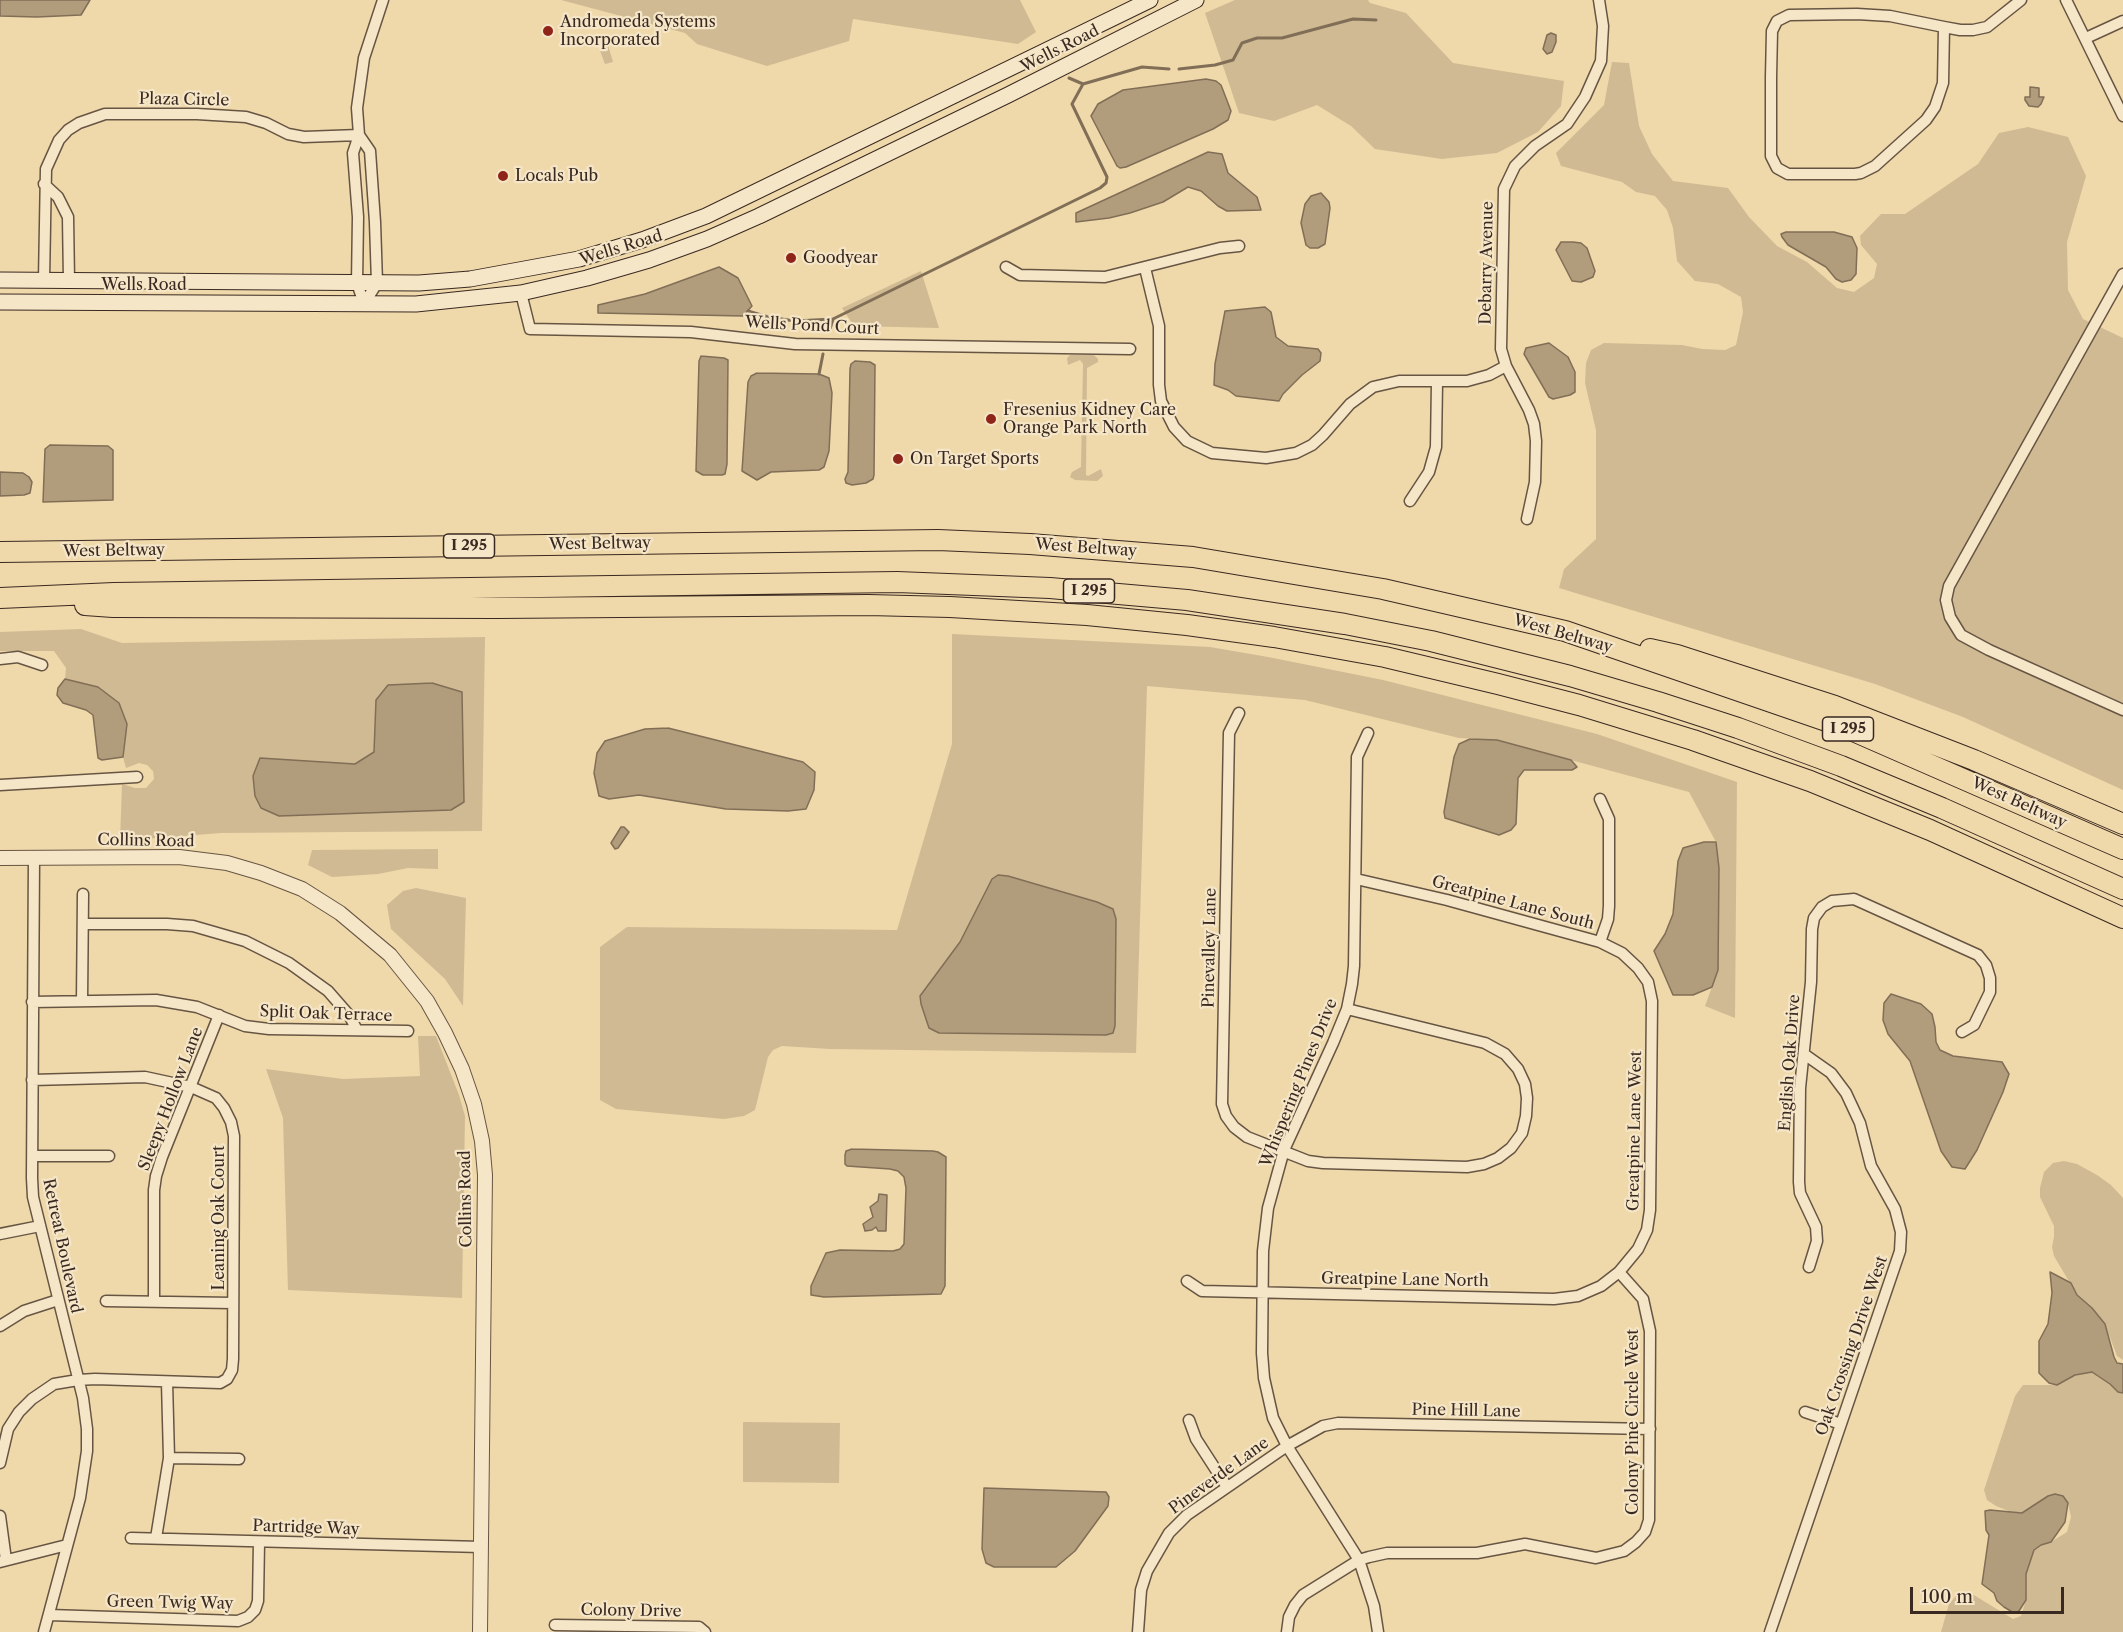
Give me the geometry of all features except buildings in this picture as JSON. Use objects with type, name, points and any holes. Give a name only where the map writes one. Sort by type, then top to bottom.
[{"type":"highway","name":"West Beltway","points":[[0,552],[926,540],[1030,544],[1193,557],[1383,589],[1565,631],[1844,727],[2123,849]]},
{"type":"highway","name":"I 295","points":[[4,598],[114,593],[897,582],[1050,588],[1187,600],[1345,624],[1431,641],[1658,702],[1738,728],[1841,766],[1942,808],[2123,889]]},
{"type":"highway","points":[[4,598],[113,607],[950,606],[1087,615],[1274,637],[1385,657],[1498,684],[1579,705],[1693,740],[1810,781],[1930,830],[2123,918]]},
{"type":"highway","points":[[1565,631],[1677,655],[1835,706],[1974,760],[2123,824]]},
{"type":"main road","name":"Wells Road","points":[[0,280],[419,283],[480,278],[579,259],[642,240],[745,199],[1150,0]]},
{"type":"main road","name":"Wells Road","points":[[0,302],[416,304],[521,293],[587,278],[649,260],[707,239],[759,216],[1196,0]]},
{"type":"main road","points":[[841,176],[848,159],[894,136],[908,119]]},
{"type":"main road","points":[[55,302],[56,280]]},
{"type":"street","points":[[364,304],[357,283],[358,217],[353,153],[359,135],[357,108],[362,67],[383,0]]},
{"type":"street","name":"Debarry Avenue","points":[[1527,519],[1535,482],[1536,441],[1529,410],[1506,366],[1501,349],[1504,189],[1515,166],[1535,146],[1567,124],[1585,97],[1601,61],[1603,26],[1599,0]]},
{"type":"street","points":[[1944,27],[1942,83],[1935,107],[1926,120],[1875,166],[1855,174],[1788,174],[1777,168],[1772,156],[1771,77],[1772,31],[1777,21],[1789,15],[1857,14],[1890,16],[1960,30],[1987,27],[2021,0]]},
{"type":"street","points":[[2066,0],[2123,116]]},
{"type":"street","points":[[2086,38],[2123,21]]},
{"type":"street","name":"Plaza Circle","points":[[56,280],[44,184],[48,163],[59,140],[79,123],[105,114],[246,117],[266,123],[288,134],[307,137],[359,135]]},
{"type":"street","points":[[359,135],[370,151],[377,283],[364,304]]},
{"type":"street","points":[[44,184],[58,197],[68,217],[56,280]]},
{"type":"street","points":[[1006,267],[1020,275],[1105,278],[1220,248],[1239,246]]},
{"type":"street","points":[[1145,268],[1159,326],[1161,401],[1174,428],[1187,441],[1201,449],[1224,455],[1266,458],[1296,453],[1323,435],[1350,404],[1373,387],[1399,381],[1437,382],[1478,379],[1506,366]]},
{"type":"street","points":[[2123,274],[1949,586],[1946,600],[1950,617],[1961,635],[1989,650],[2123,710]]},
{"type":"street","name":"Wells Pond Court","points":[[521,293],[530,329],[691,332],[795,344],[1130,349]]},
{"type":"street","points":[[1410,501],[1429,472],[1433,460],[1437,433],[1437,382]]},
{"type":"street","points":[[0,659],[18,657],[42,665]]},
{"type":"street","name":"Pinevalley Lane","points":[[1239,713],[1228,733],[1222,1104],[1226,1116],[1247,1137],[1308,1161],[1323,1163],[1467,1167],[1484,1164],[1498,1158],[1511,1148],[1521,1133],[1526,1116],[1527,1098],[1525,1084],[1518,1068],[1505,1054],[1485,1043],[1347,1009]]},
{"type":"street","name":"Whispering Pines Drive","points":[[1368,734],[1357,757],[1354,966],[1347,1009],[1284,1150],[1268,1208],[1263,1251],[1262,1353],[1264,1378],[1273,1418],[1287,1446],[1359,1560],[1374,1606],[1378,1632]]},
{"type":"street","points":[[0,785],[137,777]]},
{"type":"street","points":[[1600,799],[1609,819],[1609,906],[1608,918],[1600,942]]},
{"type":"street","name":"Collins Road","points":[[0,858],[179,856],[227,863],[272,877],[317,897],[359,927],[402,969],[427,1001],[462,1069],[474,1104],[482,1141],[484,1174],[480,1632]]},
{"type":"street","name":"Retreat Boulevard","points":[[34,858],[33,1197],[78,1380],[87,1429],[87,1451],[80,1498],[44,1632]]},
{"type":"street","name":"Greatpine Lane South","points":[[1356,879],[1448,900],[1600,942],[1622,953],[1638,968],[1648,982]]},
{"type":"street","points":[[82,1001],[83,894]]},
{"type":"street","name":"English Oak Drive","points":[[1809,1267],[1817,1240],[1816,1227],[1800,1193],[1800,1088],[1812,982],[1812,929],[1814,918],[1822,907],[1832,901],[1854,899],[1978,955],[1986,965],[1990,978],[1990,992],[1974,1025],[1962,1032]]},
{"type":"street","points":[[84,924],[193,926],[245,940],[289,963],[328,992],[357,1030]]},
{"type":"street","name":"Greatpine Lane West","points":[[1619,1272],[1638,1250],[1647,1230],[1650,1210],[1652,1001],[1648,982]]},
{"type":"street","name":"Split Oak Terrace","points":[[32,1002],[156,1000],[197,1007],[244,1026],[269,1029],[408,1031]]},
{"type":"street","name":"Sleepy Hollow Lane","points":[[154,1301],[156,1176],[219,1015]]},
{"type":"street","name":"Oak Crossing Drive West","points":[[1770,1632],[1900,1251],[1901,1232],[1895,1209],[1871,1167],[1860,1123],[1846,1093],[1831,1073],[1804,1054]]},
{"type":"street","name":"Leaning Oak Court","points":[[0,1463],[8,1429],[19,1412],[44,1389],[54,1384],[78,1380],[220,1383],[227,1379],[232,1370],[233,1359],[234,1136],[231,1122],[224,1108],[216,1098],[191,1087],[145,1077],[32,1080]]},
{"type":"street","points":[[33,1156],[110,1156]]},
{"type":"street","points":[[0,1234],[40,1226]]},
{"type":"street","name":"Greatpine Lane North","points":[[1187,1281],[1202,1291],[1554,1299],[1578,1296],[1601,1286],[1619,1272]]},
{"type":"street","name":"Colony Pine Circle West","points":[[1359,1560],[1387,1553],[1477,1553],[1525,1544],[1540,1545],[1596,1558],[1624,1551],[1636,1542],[1645,1532],[1649,1520],[1650,1331],[1643,1299],[1619,1272]]},
{"type":"street","points":[[0,1326],[24,1311],[58,1300]]},
{"type":"street","points":[[106,1301],[233,1303]]},
{"type":"street","points":[[156,1538],[169,1458],[167,1382]]},
{"type":"street","points":[[1805,1412],[1841,1424]]},
{"type":"street","points":[[1189,1420],[1196,1439],[1227,1487]]},
{"type":"street","name":"Pine Hill Lane","points":[[1287,1446],[1323,1426],[1338,1423],[1650,1429]]},
{"type":"street","name":"Pineverde Lane","points":[[1138,1632],[1141,1590],[1155,1554],[1169,1533],[1187,1515],[1287,1446]]},
{"type":"street","points":[[169,1458],[239,1459]]},
{"type":"street","points":[[0,1516],[3,1561],[67,1545]]},
{"type":"street","name":"Partridge Way","points":[[131,1538],[481,1547]]},
{"type":"street","name":"Green Twig Way","points":[[49,1615],[238,1621],[248,1617],[255,1610],[258,1601],[259,1542]]},
{"type":"street","points":[[1287,1632],[1289,1617],[1294,1605],[1303,1595],[1359,1560]]},
{"type":"street","name":"Colony Drive","points":[[555,1625],[699,1627],[705,1632]]},
{"type":"shaded area","points":[[0,0],[90,0],[81,15],[37,17],[0,16]]},
{"type":"shaded area","points":[[561,0],[1020,0],[1036,32],[1018,44],[853,19],[849,41],[767,66],[697,44],[685,33]]},
{"type":"shaded area","points":[[1235,0],[1368,0],[1370,3],[1406,13],[1453,63],[1564,81],[1561,106],[1538,132],[1497,153],[1442,159],[1375,149],[1351,126],[1317,105],[1274,121],[1239,113],[1205,13]]},
{"type":"shaded area","points":[[1551,33],[1556,35],[1556,42],[1552,52],[1547,54],[1543,49],[1547,35]]},
{"type":"shaded area","points":[[608,45],[613,62],[605,64],[599,48]]},
{"type":"shaded area","points":[[1612,62],[1629,63],[1639,126],[1652,154],[1673,181],[1728,188],[1749,217],[1777,246],[1807,262],[1837,288],[1854,292],[1874,278],[1877,264],[1861,245],[1860,236],[1881,214],[1905,214],[1978,164],[1999,133],[2028,127],[2068,137],[2086,176],[2067,242],[2068,290],[2083,319],[2123,338],[2123,790],[1963,717],[1875,684],[1559,588],[1564,569],[1596,539],[1596,430],[1585,383],[1586,363],[1591,350],[1604,343],[1682,345],[1725,350],[1736,345],[1743,312],[1741,297],[1718,284],[1695,281],[1677,261],[1673,228],[1667,210],[1655,196],[1636,192],[1622,182],[1561,166],[1556,153],[1604,105]]},
{"type":"shaded area","points":[[1206,79],[1216,81],[1221,85],[1231,111],[1228,120],[1213,129],[1126,167],[1117,166],[1091,116],[1098,104],[1123,90]]},
{"type":"shaded area","points":[[2030,87],[2039,88],[2039,97],[2044,97],[2038,107],[2029,106],[2025,100],[2025,97],[2030,97]]},
{"type":"shaded area","points":[[1208,152],[1222,154],[1228,173],[1257,197],[1261,210],[1227,211],[1201,191],[1188,187],[1163,202],[1130,213],[1076,222],[1076,213]]},
{"type":"shaded area","points":[[1321,193],[1329,202],[1330,208],[1325,244],[1318,248],[1310,248],[1306,245],[1301,223],[1305,204],[1311,196]]},
{"type":"shaded area","points":[[1786,232],[1834,232],[1852,237],[1857,248],[1856,274],[1851,280],[1842,282],[1836,279],[1826,267],[1788,245],[1781,234]]},
{"type":"shaded area","points":[[1561,242],[1581,243],[1587,248],[1595,271],[1593,277],[1581,282],[1572,281],[1556,250]]},
{"type":"shaded area","points":[[719,267],[738,278],[752,306],[743,316],[598,313],[598,305],[645,294]]},
{"type":"shaded area","points":[[921,271],[939,328],[854,326],[842,308]]},
{"type":"shaded area","points":[[1265,307],[1271,312],[1276,337],[1288,346],[1318,349],[1321,353],[1320,361],[1302,375],[1279,401],[1236,396],[1214,385],[1215,364],[1225,311]]},
{"type":"shaded area","points":[[1549,343],[1568,357],[1575,372],[1575,392],[1553,399],[1549,397],[1524,354],[1526,348]]},
{"type":"shaded area","points":[[1070,355],[1094,355],[1098,359],[1098,362],[1087,368],[1086,475],[1101,469],[1103,476],[1097,481],[1075,480],[1070,477],[1072,472],[1081,467],[1083,364],[1080,360],[1068,365],[1067,358]]},
{"type":"shaded area","points":[[701,356],[728,360],[727,464],[725,474],[722,475],[703,475],[696,471]]},
{"type":"shaded area","points":[[855,361],[870,362],[875,365],[874,475],[873,479],[866,483],[852,485],[846,483],[845,479],[848,472],[850,369],[851,364]]},
{"type":"shaded area","points":[[757,373],[819,374],[829,378],[832,393],[829,451],[824,467],[819,470],[771,472],[757,480],[742,471],[748,382],[751,376]]},
{"type":"shaded area","points":[[50,445],[108,446],[113,450],[113,500],[43,502],[45,449]]},
{"type":"shaded area","points":[[0,472],[23,473],[29,477],[32,482],[30,493],[0,496]]},
{"type":"shaded area","points":[[81,629],[122,643],[485,637],[482,831],[221,833],[120,841],[122,784],[135,788],[146,788],[154,779],[153,771],[147,765],[139,763],[126,768],[123,757],[127,724],[98,687],[65,679],[66,668],[54,651],[0,651],[0,632]],"holes":[[[376,700],[451,810],[260,758],[355,764],[374,752]]]},
{"type":"shaded area","points":[[952,634],[1210,647],[1268,657],[1383,680],[1597,734],[1737,782],[1735,1018],[1705,1006],[1718,970],[1719,868],[1716,842],[1689,792],[1497,740],[1459,738],[1305,700],[1147,686],[1136,1053],[830,1049],[782,1046],[773,1050],[768,1057],[755,1110],[744,1116],[724,1119],[616,1109],[600,1100],[600,947],[627,927],[897,930],[952,744]],"holes":[[[998,875],[1097,902],[1113,909],[1116,919],[1115,1026],[1110,1035],[939,1033],[920,996],[960,942]]]},
{"type":"shaded area","points":[[65,679],[98,687],[119,703],[127,724],[123,757],[102,760],[98,758],[93,715],[86,710],[63,703],[57,695],[58,688]]},
{"type":"shaded area","points":[[432,683],[462,692],[464,802],[451,810],[279,816],[261,808],[255,796],[253,776],[260,758],[355,764],[374,752],[376,700],[388,685]]},
{"type":"shaded area","points":[[668,728],[803,762],[815,772],[814,790],[806,809],[788,811],[726,809],[639,795],[609,799],[599,796],[594,773],[597,753],[605,741],[645,729]]},
{"type":"shaded area","points":[[1470,739],[1497,740],[1571,760],[1577,767],[1572,770],[1524,770],[1518,778],[1516,824],[1511,830],[1499,835],[1445,818],[1444,812],[1454,757],[1459,744]]},
{"type":"shaded area","points":[[621,827],[629,832],[615,849],[611,843]]},
{"type":"shaded area","points":[[1704,842],[1716,842],[1719,868],[1718,970],[1712,987],[1693,995],[1673,995],[1654,951],[1665,934],[1673,914],[1678,861],[1683,848]]},
{"type":"shaded area","points":[[438,849],[438,869],[408,868],[378,874],[332,877],[308,865],[312,850]]},
{"type":"shaded area","points":[[998,875],[1097,902],[1113,909],[1116,919],[1115,1026],[1113,1033],[1106,1035],[939,1033],[929,1028],[920,996],[960,942],[992,879]]},
{"type":"shaded area","points":[[416,888],[466,898],[463,1006],[445,979],[391,929],[387,905],[403,891]]},
{"type":"shaded area","points":[[1891,994],[1921,1004],[1932,1014],[1936,1042],[1940,1050],[1953,1056],[2002,1062],[2009,1074],[1977,1150],[1965,1169],[1952,1167],[1941,1151],[1910,1061],[1888,1034],[1883,1020],[1884,1003]]},
{"type":"shaded area","points":[[418,1036],[436,1036],[465,1116],[462,1298],[288,1290],[283,1118],[266,1069],[343,1079],[420,1076]]},
{"type":"shaded area","points":[[852,1149],[933,1151],[946,1157],[945,1286],[941,1294],[824,1297],[811,1295],[811,1286],[826,1253],[840,1250],[893,1251],[900,1249],[904,1244],[906,1188],[904,1177],[898,1171],[890,1169],[847,1166],[845,1164],[846,1151]]},
{"type":"shaded area","points":[[2064,1161],[2077,1164],[2097,1175],[2123,1198],[2123,1360],[2117,1356],[2105,1324],[2077,1295],[2054,1256],[2052,1247],[2054,1226],[2040,1197],[2040,1188],[2044,1172],[2053,1163]]},
{"type":"shaded area","points":[[879,1194],[887,1195],[886,1231],[878,1231],[876,1227],[865,1231],[863,1224],[873,1217],[870,1207],[878,1201]]},
{"type":"shaded area","points":[[2050,1272],[2071,1283],[2077,1295],[2105,1324],[2114,1357],[2117,1363],[2123,1364],[2123,1393],[2118,1392],[2092,1372],[2075,1375],[2057,1385],[2049,1383],[2039,1373],[2039,1341],[2048,1324],[2052,1293]]},
{"type":"shaded area","points":[[2084,1372],[2092,1372],[2118,1392],[2123,1393],[2123,1632],[1941,1632],[1949,1604],[1958,1594],[1969,1592],[2013,1619],[2021,1616],[2026,1600],[2026,1574],[2034,1550],[2067,1532],[2071,1517],[2068,1503],[2063,1496],[2048,1496],[2022,1513],[2014,1513],[1987,1500],[1984,1490],[2015,1396],[2023,1385],[2057,1385]]},
{"type":"shaded area","points":[[743,1422],[840,1423],[839,1483],[743,1482]]},
{"type":"shaded area","points":[[984,1488],[1106,1492],[1109,1497],[1108,1506],[1075,1551],[1056,1567],[994,1567],[986,1563],[982,1549]]},
{"type":"shaded area","points":[[2055,1494],[2063,1496],[2068,1503],[2065,1522],[2051,1542],[2034,1550],[2026,1574],[2026,1600],[2019,1611],[2014,1613],[1997,1601],[1994,1593],[1982,1584],[1989,1535],[1986,1530],[1985,1511],[2022,1513]]},
{"type":"waterway","points":[[1179,69],[1215,65],[1233,60],[1242,43],[1257,38],[1282,38],[1353,19],[1376,20]]},
{"type":"waterway","points":[[1083,84],[1142,67],[1169,69]]},
{"type":"waterway","points":[[748,311],[795,321],[833,319],[1100,188],[1106,183],[1107,177],[1072,104],[1083,84],[1069,78]]},
{"type":"waterway","points":[[830,329],[833,319]]},
{"type":"waterway","points":[[819,374],[823,354]]},
{"type":"place","name":"Andromeda Systems Incorporated","points":[[548,31]]},
{"type":"place","name":"Locals Pub","points":[[503,176]]},
{"type":"place","name":"Goodyear","points":[[791,258]]},
{"type":"place","name":"Fresenius Kidney Care Orange Park North","points":[[991,419]]},
{"type":"place","name":"On Target Sports","points":[[898,459]]}]
